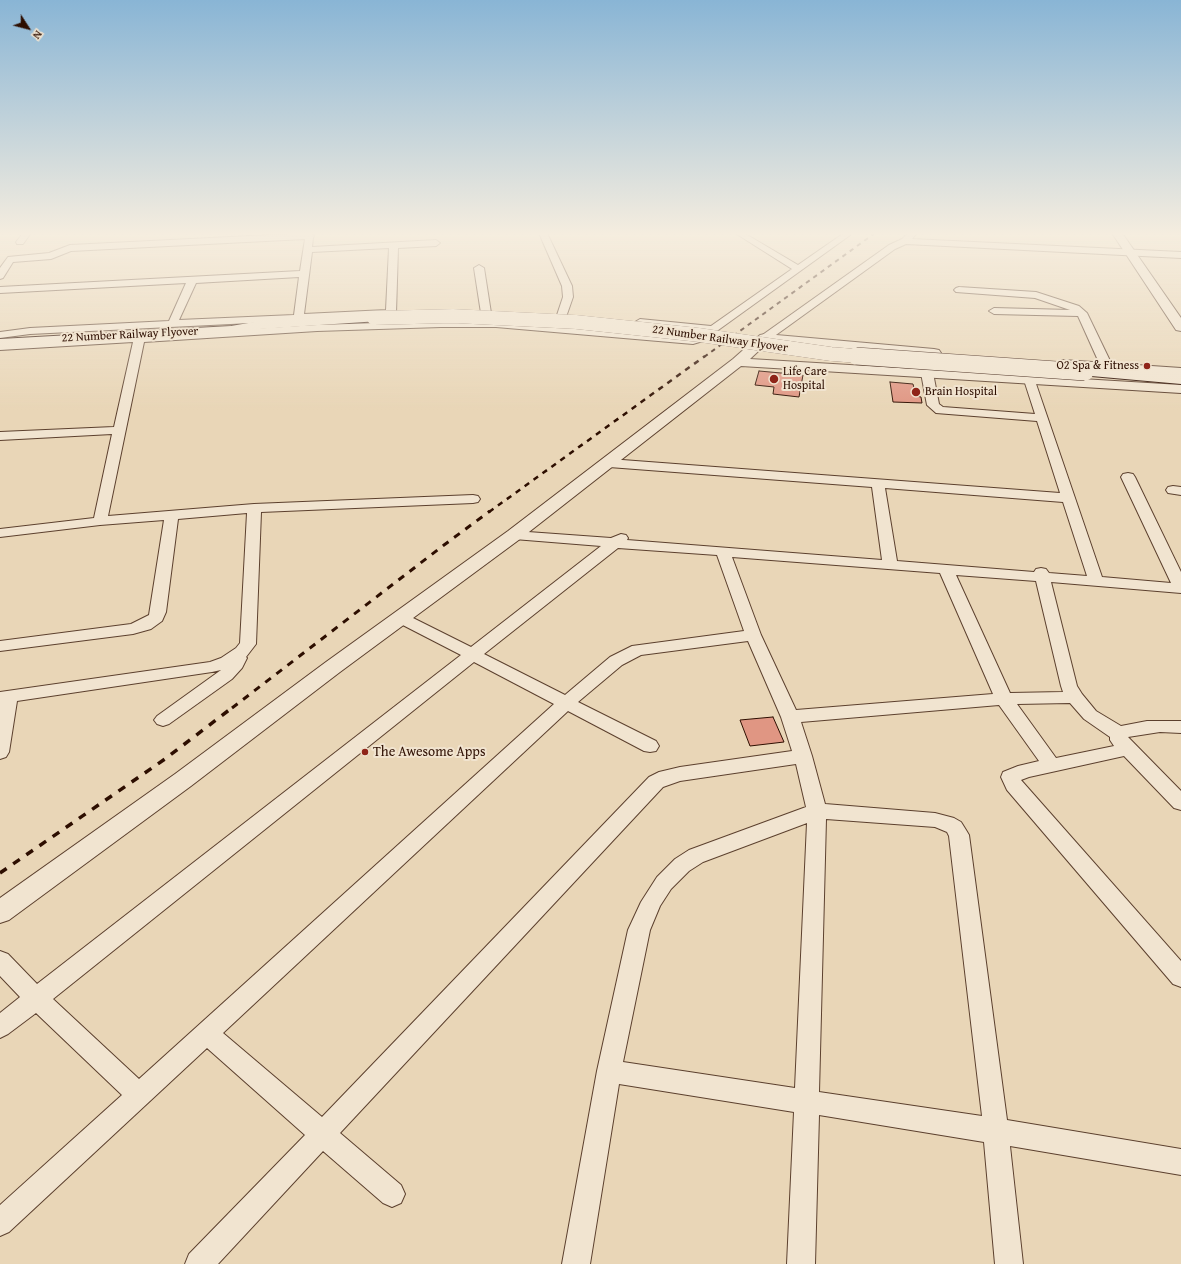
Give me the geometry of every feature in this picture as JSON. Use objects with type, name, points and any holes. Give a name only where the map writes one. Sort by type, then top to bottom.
[{"type":"main road","name":"22 Number Railway Flyover","points":[[0,343],[225,330],[260,325],[374,318],[454,316],[576,322],[699,335],[831,354],[1181,379]]},
{"type":"main road","name":"22 Number Railway Flyover","points":[[0,335],[237,324],[260,325]]},
{"type":"street","points":[[173,324],[187,292]]},
{"type":"street","points":[[299,317],[302,292]]},
{"type":"street","points":[[391,313],[392,292]]},
{"type":"street","points":[[483,292],[486,312]]},
{"type":"street","points":[[562,315],[568,292]]},
{"type":"street","points":[[0,347],[138,340],[317,328],[441,324],[496,324],[686,341],[699,339],[766,292]]},
{"type":"street","points":[[0,912],[183,780],[517,533],[738,362],[765,338],[829,292]]},
{"type":"street","points":[[990,292],[1036,295],[1075,308],[1082,313],[1108,368]]},
{"type":"street","points":[[1158,292],[1181,327]]},
{"type":"street","points":[[994,311],[1082,313]]},
{"type":"street","points":[[0,335],[30,331],[299,317],[391,313],[486,312],[562,315],[712,329]]},
{"type":"street","points":[[765,338],[1108,368],[1181,372]]},
{"type":"street","points":[[100,521],[138,340]]},
{"type":"street","points":[[738,362],[1181,389]]},
{"type":"street","points":[[927,373],[933,405],[940,410],[1042,418]]},
{"type":"street","points":[[1030,380],[1095,579]]},
{"type":"street","points":[[0,436],[120,430]]},
{"type":"street","points":[[609,463],[1068,498]]},
{"type":"street","points":[[517,533],[1180,585],[1128,477]]},
{"type":"street","points":[[878,483],[889,562]]},
{"type":"street","points":[[0,533],[100,521],[254,508],[473,499]]},
{"type":"street","points":[[163,720],[226,674],[236,664],[248,644],[254,508]]},
{"type":"street","points":[[0,646],[133,629],[145,625],[156,618],[172,515]]},
{"type":"street","points":[[0,1027],[619,540],[723,552],[889,562],[946,569],[1042,574]]},
{"type":"street","points":[[723,552],[753,634],[790,718],[803,756],[816,811],[801,1264]]},
{"type":"street","points":[[946,569],[1004,699],[1051,765]]},
{"type":"street","points":[[1042,574],[1069,686],[1075,697],[1090,715],[1123,742],[1181,803]]},
{"type":"street","points":[[401,618],[650,746]]},
{"type":"street","points":[[0,1223],[566,702],[616,661],[638,650],[753,634]]},
{"type":"street","points":[[0,752],[4,697],[212,667],[227,662],[242,652]]},
{"type":"street","points":[[790,718],[1004,699],[1075,697]]},
{"type":"street","points":[[1123,742],[1123,732],[1147,727],[1181,727]]},
{"type":"street","points":[[1123,742],[1051,765],[1017,772],[1010,777],[1014,785],[1181,977]]},
{"type":"street","points":[[199,1264],[656,782],[666,777],[680,774],[803,756]]},
{"type":"street","points":[[576,1264],[609,1071],[639,930],[651,902],[664,883],[682,865],[696,856],[816,811],[935,820],[947,823],[954,828],[959,835],[996,1131],[1009,1264]]},
{"type":"street","points":[[0,961],[37,999],[139,1095]]},
{"type":"street","points":[[206,1033],[392,1194]]},
{"type":"street","points":[[609,1071],[996,1131],[1181,1162]]},
{"type":"building","points":[[759,371],[803,375],[799,397],[773,394],[774,387],[755,385]]},
{"type":"building","points":[[890,382],[913,384],[916,396],[921,397],[922,403],[893,402]]},
{"type":"building","points":[[773,717],[784,742],[750,746],[740,720]]},
{"type":"railway","points":[[704,357],[794,292]]},
{"type":"railway","points":[[489,512],[705,356]]},
{"type":"railway","points":[[232,708],[490,511]]},
{"type":"railway","points":[[0,873],[165,759],[233,707]]},
{"type":"place","name":"O2 Spa & Fitness","points":[[1147,366]]},
{"type":"place","name":"Life Care Hospital","points":[[774,379]]},
{"type":"place","name":"Brain Hospital","points":[[916,392]]},
{"type":"place","name":"The Awesome Apps","points":[[365,752]]}]
